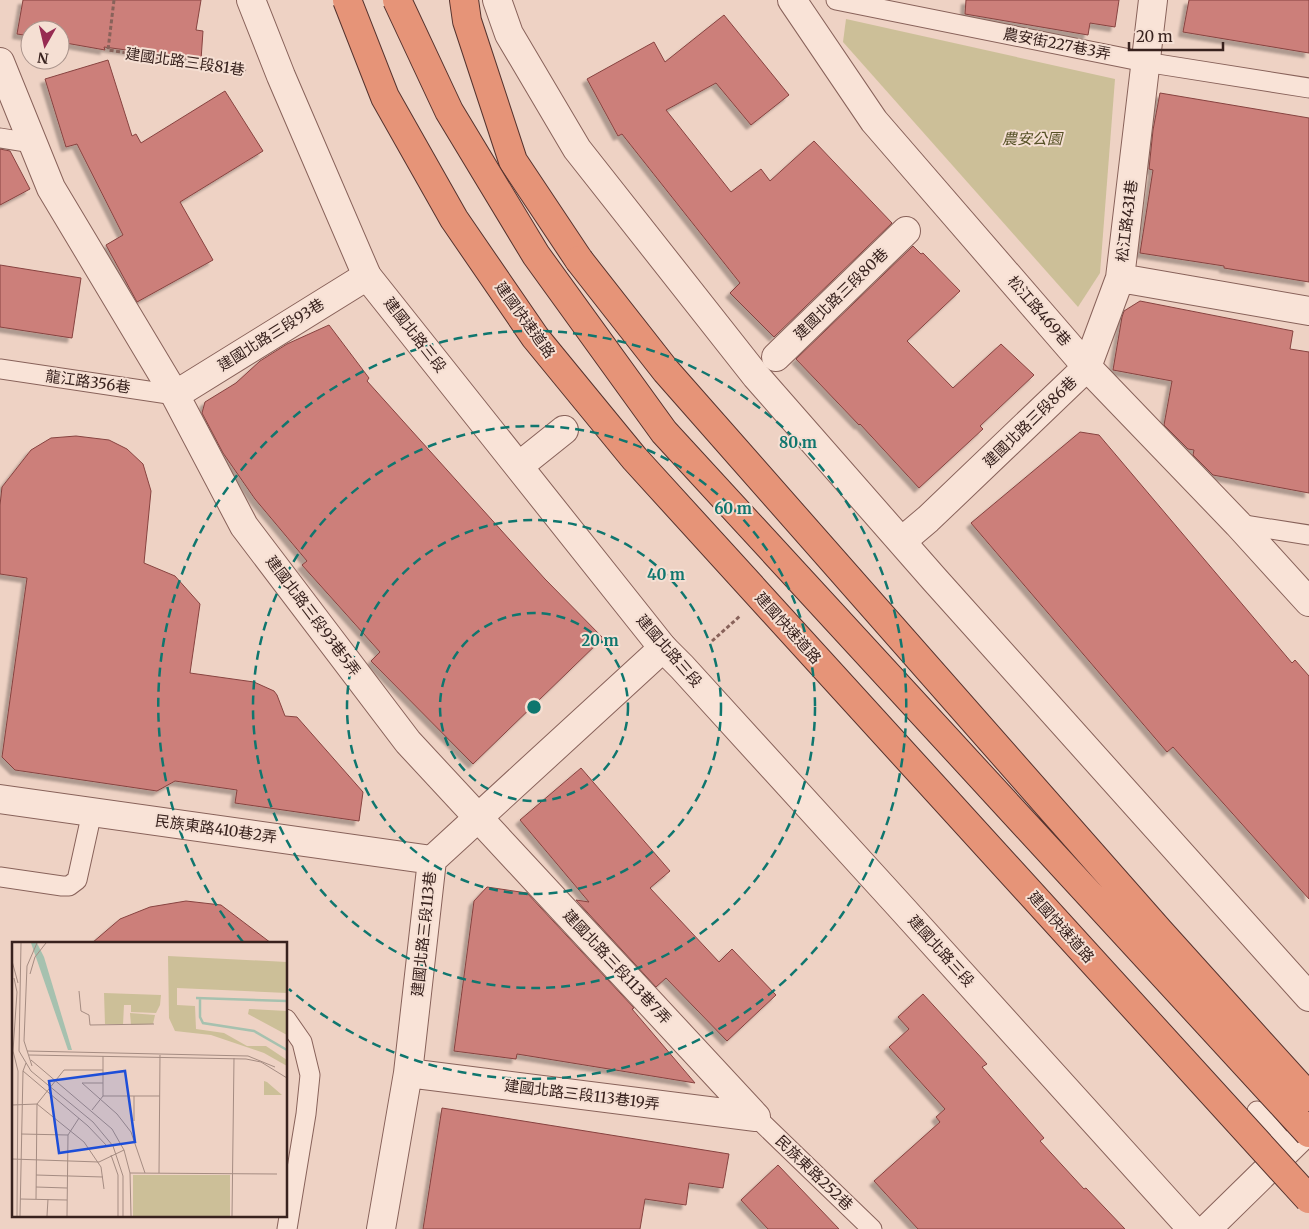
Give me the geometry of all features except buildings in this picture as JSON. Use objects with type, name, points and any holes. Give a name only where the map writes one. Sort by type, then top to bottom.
[{"type":"highway","name":"建國快速道路","points":[[347,0],[385,97],[454,219],[535,337],[634,459],[1309,1199]]},
{"type":"highway","points":[[397,0],[449,111],[536,255],[664,432],[1299,1141]]},
{"type":"highway","points":[[464,0],[467,21],[513,161],[579,260],[672,378],[1160,932],[1309,1097]]},
{"type":"street","name":"建國北路三段","points":[[251,0],[281,76],[367,276],[663,648],[1192,1229]]},
{"type":"street","points":[[497,0],[509,34],[577,149],[756,376],[935,580],[1309,997]]},
{"type":"street","name":"松江路469巷","points":[[792,0],[874,121],[1087,367],[1238,524],[1309,602]]},
{"type":"street","name":"松江路431巷","points":[[1153,0],[1120,278],[1309,312]]},
{"type":"street","name":"建國北路三段93巷5弄","points":[[0,62],[51,188],[175,394],[244,526],[408,742],[478,817]]},
{"type":"street","name":"建國北路三段80巷","points":[[776,357],[906,231]]},
{"type":"street","name":"建國北路三段93巷","points":[[175,394],[367,276]]},
{"type":"street","name":"建國北路三段86巷","points":[[902,541],[928,519],[1087,367],[1120,278]]},
{"type":"street","points":[[519,466],[564,430]]},
{"type":"street","name":"建國北路三段113巷","points":[[381,1229],[408,1073],[432,860],[663,648]]},
{"type":"street","name":"民族東路410巷2弄","points":[[0,799],[432,860]]},
{"type":"street","name":"建國北路三段113巷7弄","points":[[478,817],[756,1116]]},
{"type":"street","name":"建國北路三段113巷19弄","points":[[408,1073],[756,1116]]},
{"type":"street","points":[[1207,1229],[1299,1141],[1309,1129]]},
{"type":"lane","name":"農安街227巷3弄","points":[[836,0],[1145,62],[1309,88]]},
{"type":"lane","points":[[0,138],[32,143]]},
{"type":"lane","name":"龍江路356巷","points":[[0,368],[175,394]]},
{"type":"lane","points":[[1238,524],[1309,535]]},
{"type":"lane","points":[[0,877],[62,886],[72,884],[77,880],[92,812]]},
{"type":"lane","points":[[288,1022],[302,1042],[310,1075],[306,1114],[288,1208]]},
{"type":"lane","points":[[1257,1111],[1299,1141]]},
{"type":"lane","name":"民族東路252巷","points":[[756,1116],[872,1229]]},
{"type":"path","name":"建國北路三段81巷","points":[[114,0],[108,50],[281,76]]},
{"type":"green space","name":"農安公園","points":[[846,19],[1115,79],[1100,273],[1078,307],[843,42]]}]
